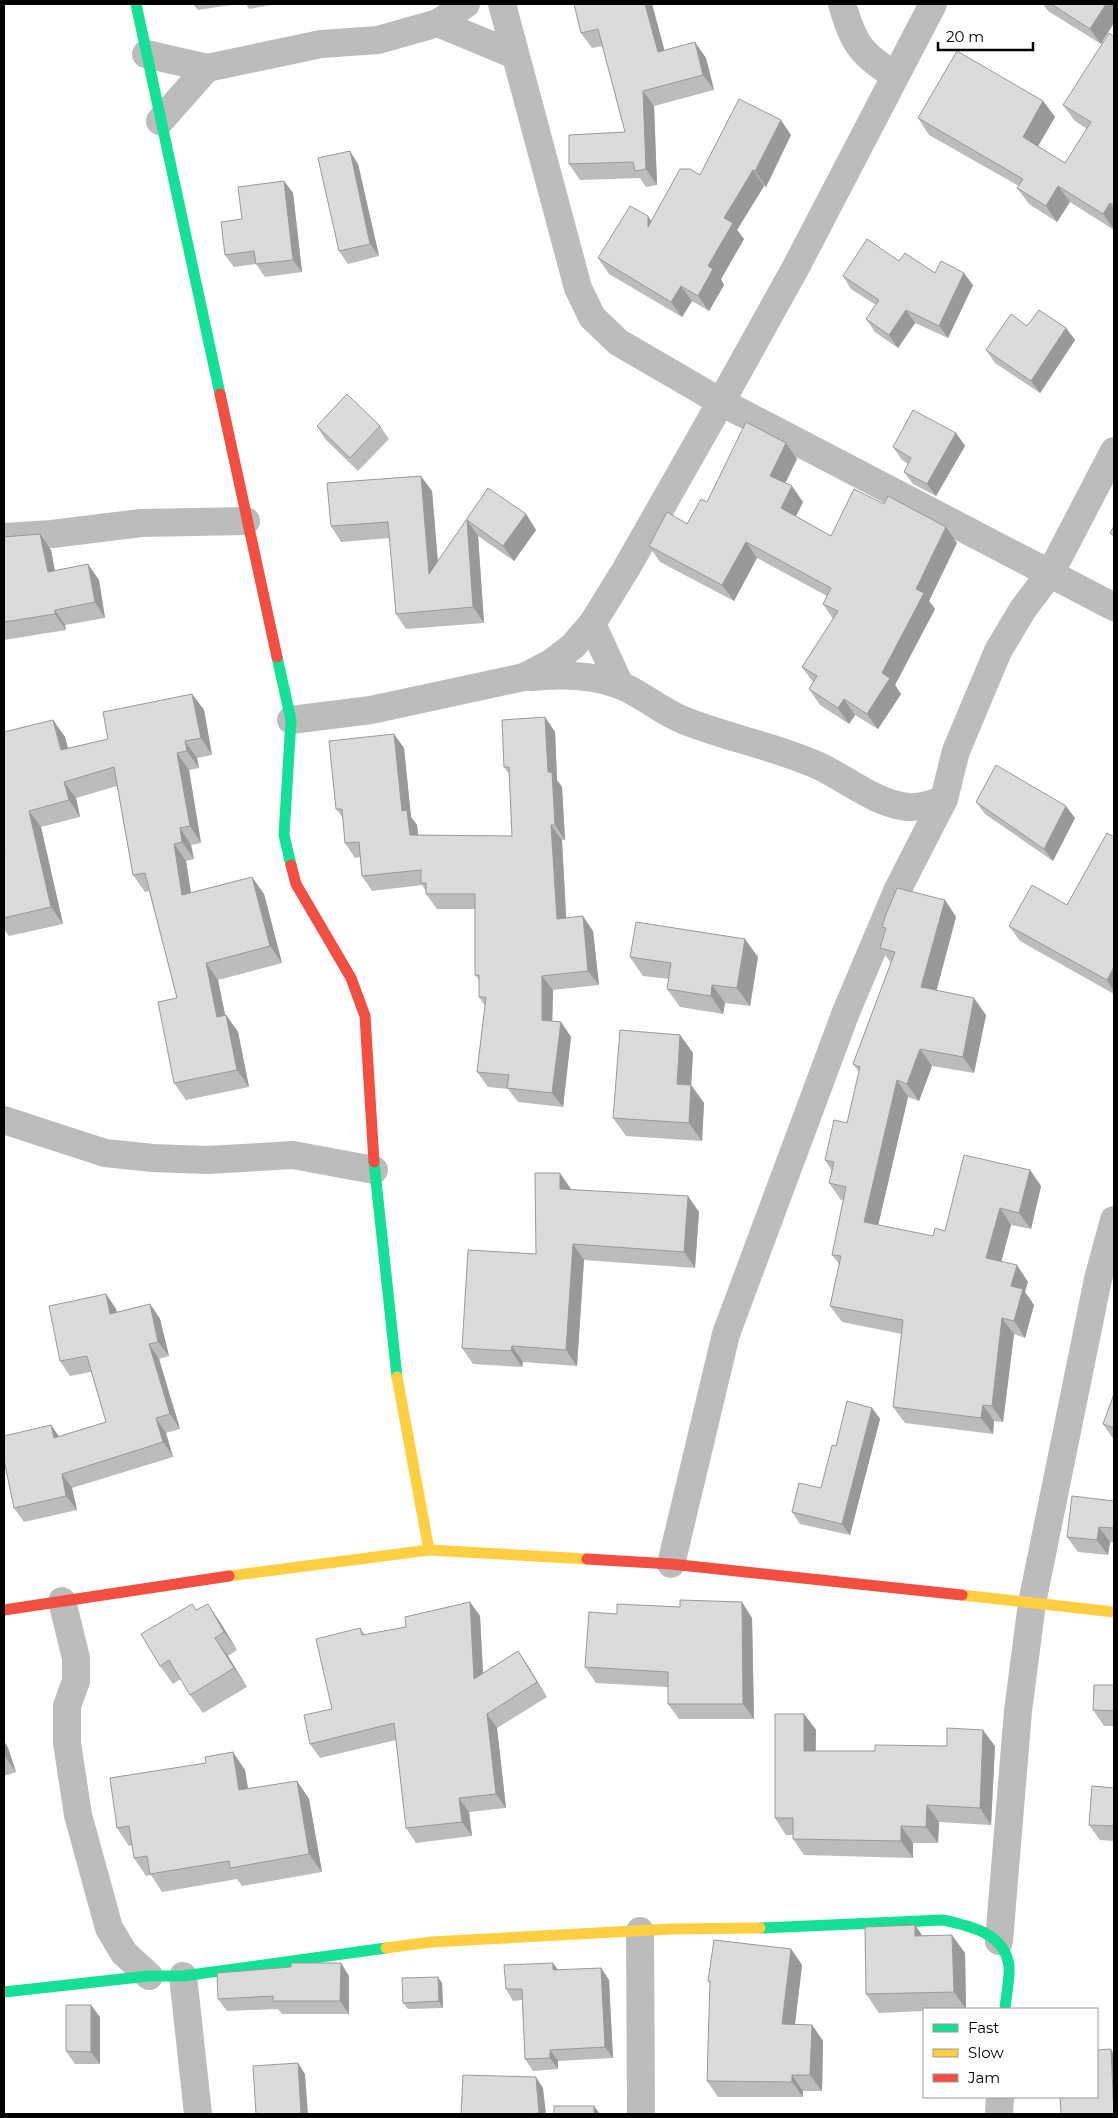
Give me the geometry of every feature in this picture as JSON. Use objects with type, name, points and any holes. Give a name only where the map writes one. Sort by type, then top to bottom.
[{"type":"street","points":[[136,4],[246,521],[291,720],[284,835],[296,884],[351,978],[365,1016],[374,1170],[394,1363],[429,1550]]},
{"type":"street","points":[[146,54],[207,68],[321,44],[378,40],[438,23],[466,4]]},
{"type":"street","points":[[502,4],[578,288],[592,317],[618,342],[722,402],[1051,572],[1114,607]]},
{"type":"street","points":[[842,4],[851,35],[869,59],[895,76]]},
{"type":"street","points":[[524,677],[551,663],[572,646],[592,624],[626,569],[722,402],[796,267],[933,4]]},
{"type":"street","points":[[438,23],[515,55]]},
{"type":"street","points":[[160,121],[207,68]]},
{"type":"street","points":[[671,1564],[726,1334],[846,1012],[898,889],[944,799],[956,751],[998,651],[1023,609],[1051,572],[1114,451]]},
{"type":"street","points":[[4,537],[52,534],[141,523],[246,521]]},
{"type":"street","points":[[592,624],[620,685]]},
{"type":"street","points":[[291,720],[371,710],[524,677],[561,674],[620,685],[681,719],[733,738],[763,745],[818,766],[886,802],[908,807],[930,806],[944,799]]},
{"type":"street","points":[[4,1120],[105,1153],[153,1158],[207,1160],[293,1155],[374,1170]]},
{"type":"street","points":[[1005,2008],[1009,1965],[999,1941],[1018,1711],[1032,1603],[1098,1278],[1114,1220]]},
{"type":"street","points":[[4,1610],[62,1600],[429,1550],[671,1564],[1114,1612]]},
{"type":"street","points":[[62,1600],[76,1658],[76,1682],[67,1706],[67,1742],[78,1815],[109,1928],[124,1953],[149,1976]]},
{"type":"street","points":[[4,1992],[149,1976],[183,1976],[431,1942],[640,1931],[811,1927],[943,1920],[972,1926],[999,1941]]},
{"type":"street","points":[[640,1931],[641,2114]]},
{"type":"street","points":[[183,1976],[198,2114]]},
{"type":"street","points":[[999,2114],[1000,2098]]},
{"type":"building","points":[[574,4],[645,4],[658,52],[695,42],[703,75],[643,91],[646,169],[635,171],[633,162],[569,164],[569,135],[625,132],[598,29],[581,33]]},
{"type":"building","points":[[1051,4],[1106,4],[1090,29]]},
{"type":"building","points":[[1109,33],[1114,37],[1114,206],[1110,203],[1103,214],[1058,186],[1046,206],[1017,188],[1023,179],[918,118],[957,51],[1043,101],[1023,137],[1065,163],[1091,122],[1063,105]]},
{"type":"building","points":[[739,99],[781,120],[755,171],[753,170],[724,218],[733,223],[708,266],[713,269],[698,296],[681,286],[671,302],[598,258],[630,206],[648,216],[648,227],[680,169],[690,169],[700,175]]},
{"type":"building","points":[[350,151],[370,244],[339,251],[318,158]]},
{"type":"building","points":[[284,181],[293,260],[256,264],[254,251],[225,255],[221,222],[242,219],[238,187]]},
{"type":"building","points":[[867,239],[899,261],[905,253],[935,273],[941,261],[964,273],[939,326],[906,310],[889,335],[866,319],[879,300],[843,276]]},
{"type":"building","points":[[1039,310],[1066,328],[1031,381],[986,350],[1011,314],[1027,326]]},
{"type":"building","points":[[347,394],[380,426],[350,458],[317,426]]},
{"type":"building","points":[[913,410],[956,433],[927,484],[904,472],[911,458],[893,447]]},
{"type":"building","points":[[746,422],[786,443],[770,476],[792,486],[781,508],[831,536],[854,489],[884,504],[888,496],[946,527],[916,589],[924,593],[882,673],[890,678],[867,714],[844,699],[838,708],[809,689],[817,676],[802,667],[838,611],[823,604],[831,588],[746,542],[722,585],[649,546],[667,512],[687,524],[701,499],[707,502]]},
{"type":"building","points":[[421,476],[429,574],[488,488],[526,514],[503,546],[467,520],[473,607],[396,614],[388,522],[331,526],[327,483]]},
{"type":"building","points":[[1114,526],[1114,536],[1110,533]]},
{"type":"building","points":[[40,534],[48,572],[88,564],[95,602],[55,610],[55,614],[4,622],[4,537]]},
{"type":"building","points":[[192,694],[201,738],[185,741],[187,751],[177,753],[190,826],[180,828],[182,842],[174,844],[182,895],[252,877],[270,946],[206,963],[217,1017],[226,1015],[237,1070],[174,1083],[158,1002],[177,998],[145,873],[133,875],[114,767],[64,782],[69,800],[29,811],[51,907],[4,918],[4,732],[53,720],[61,750],[108,739],[103,712]]},
{"type":"building","points":[[545,717],[548,772],[552,772],[555,825],[551,825],[557,919],[583,916],[588,971],[542,976],[542,1020],[561,1022],[552,1093],[507,1088],[509,1075],[477,1072],[486,997],[479,997],[479,975],[475,975],[475,894],[426,894],[426,883],[421,883],[421,870],[362,876],[359,842],[345,843],[342,809],[336,809],[329,741],[394,734],[402,811],[407,810],[410,835],[512,836],[509,767],[504,767],[502,720]]},
{"type":"building","points":[[996,765],[1066,806],[1044,849],[976,802]]},
{"type":"building","points":[[1107,833],[1114,837],[1114,967],[1107,980],[1009,926],[1032,885],[1067,905]]},
{"type":"building","points":[[897,888],[945,900],[921,987],[974,998],[963,1057],[920,1049],[907,1084],[897,1080],[864,1222],[933,1236],[935,1228],[945,1231],[964,1155],[1030,1170],[1019,1213],[1000,1208],[986,1258],[1017,1265],[1011,1286],[1023,1289],[1014,1321],[1002,1318],[992,1406],[983,1405],[981,1418],[893,1407],[903,1320],[830,1306],[841,1256],[832,1255],[846,1187],[829,1183],[834,1162],[825,1160],[834,1120],[847,1123],[860,1067],[853,1064],[895,952],[880,948],[886,928],[882,927]]},
{"type":"building","points":[[636,922],[745,939],[737,988],[712,985],[711,996],[667,989],[671,963],[630,957]]},
{"type":"building","points":[[620,1030],[680,1035],[677,1084],[691,1085],[689,1123],[613,1118]]},
{"type":"building","points":[[535,1173],[560,1173],[560,1189],[688,1196],[684,1252],[573,1244],[566,1350],[512,1346],[511,1351],[462,1348],[468,1250],[536,1254]]},
{"type":"building","points":[[106,1294],[110,1314],[150,1304],[158,1342],[149,1344],[170,1414],[156,1418],[163,1442],[62,1474],[66,1496],[14,1508],[4,1460],[4,1436],[51,1425],[54,1438],[106,1422],[87,1356],[60,1361],[49,1306]]},
{"type":"building","points":[[1114,1394],[1114,1428],[1103,1424]]},
{"type":"building","points":[[847,1401],[872,1408],[842,1524],[792,1512],[799,1483],[821,1488],[832,1445],[836,1446]]},
{"type":"building","points":[[1072,1496],[1114,1501],[1114,1528],[1099,1527],[1097,1540],[1067,1537]]},
{"type":"building","points":[[680,1600],[742,1602],[743,1704],[668,1704],[668,1672],[585,1667],[589,1612],[617,1614],[617,1604],[680,1607]]},
{"type":"building","points":[[470,1602],[474,1679],[518,1651],[537,1682],[487,1714],[496,1794],[459,1798],[462,1822],[406,1828],[394,1723],[310,1744],[304,1715],[332,1709],[316,1639],[360,1628],[362,1635],[406,1627],[405,1617]]},
{"type":"building","points":[[192,1604],[196,1610],[208,1604],[224,1632],[215,1638],[234,1668],[190,1695],[169,1660],[160,1666],[141,1634]]},
{"type":"building","points":[[1094,1685],[1114,1685],[1114,1711],[1093,1710]]},
{"type":"building","points":[[775,1714],[804,1714],[804,1751],[875,1751],[875,1745],[947,1746],[947,1728],[983,1730],[980,1808],[927,1805],[926,1827],[901,1826],[901,1841],[793,1839],[793,1818],[775,1818]]},
{"type":"building","points":[[233,1752],[239,1790],[297,1781],[309,1854],[230,1868],[229,1861],[150,1874],[147,1856],[134,1858],[129,1826],[117,1828],[110,1778],[206,1763],[205,1757]]},
{"type":"building","points":[[1092,1786],[1114,1788],[1114,1826],[1089,1825]]},
{"type":"building","points":[[915,1925],[915,1936],[952,1935],[954,1992],[866,1994],[865,1927]]},
{"type":"building","points":[[714,1940],[791,1949],[782,2024],[812,2025],[810,2075],[792,2075],[792,2082],[707,2081],[710,1981],[708,1981]]},
{"type":"building","points":[[291,1963],[341,1963],[340,2001],[273,2001],[273,1996],[218,1999],[217,1973],[291,1967]]},
{"type":"building","points":[[553,1963],[553,1970],[601,1968],[605,2047],[550,2050],[550,2058],[525,2059],[522,1989],[506,1989],[504,1965]]},
{"type":"building","points":[[438,1977],[439,2001],[403,2003],[402,1978]]},
{"type":"building","points":[[66,2005],[91,2005],[91,2052],[66,2051]]},
{"type":"building","points":[[1111,2049],[1114,2114],[1061,2114],[1060,2098],[1098,2098],[1098,2050]]},
{"type":"building","points":[[298,2063],[301,2114],[256,2114],[253,2066]]},
{"type":"building","points":[[463,2075],[536,2077],[539,2113],[461,2114]]},
{"type":"building","points":[[554,2106],[594,2106],[594,2114],[554,2114]]},
{"type":"traffic: fast","points":[[136,4],[220,394]]},
{"type":"traffic: fast","points":[[277,657],[291,720],[284,835],[291,865]]},
{"type":"traffic: fast","points":[[374,1162],[397,1377]]},
{"type":"traffic: fast","points":[[760,1928],[943,1920],[975,1928],[993,1939],[1001,1946],[1006,1955],[1009,1971],[1005,2008]]},
{"type":"traffic: fast","points":[[4,1992],[149,1976],[183,1976],[386,1948]]},
{"type":"traffic: slow","points":[[397,1377],[429,1550]]},
{"type":"traffic: slow","points":[[229,1576],[429,1550],[587,1559]]},
{"type":"traffic: slow","points":[[962,1595],[1114,1612]]},
{"type":"traffic: slow","points":[[386,1948],[431,1942],[671,1929],[760,1928]]},
{"type":"traffic: jam","points":[[220,394],[277,657]]},
{"type":"traffic: jam","points":[[291,865],[296,884],[351,978],[365,1016],[374,1162]]},
{"type":"traffic: jam","points":[[587,1559],[671,1564],[962,1595]]},
{"type":"traffic: jam","points":[[4,1610],[229,1576]]}]
